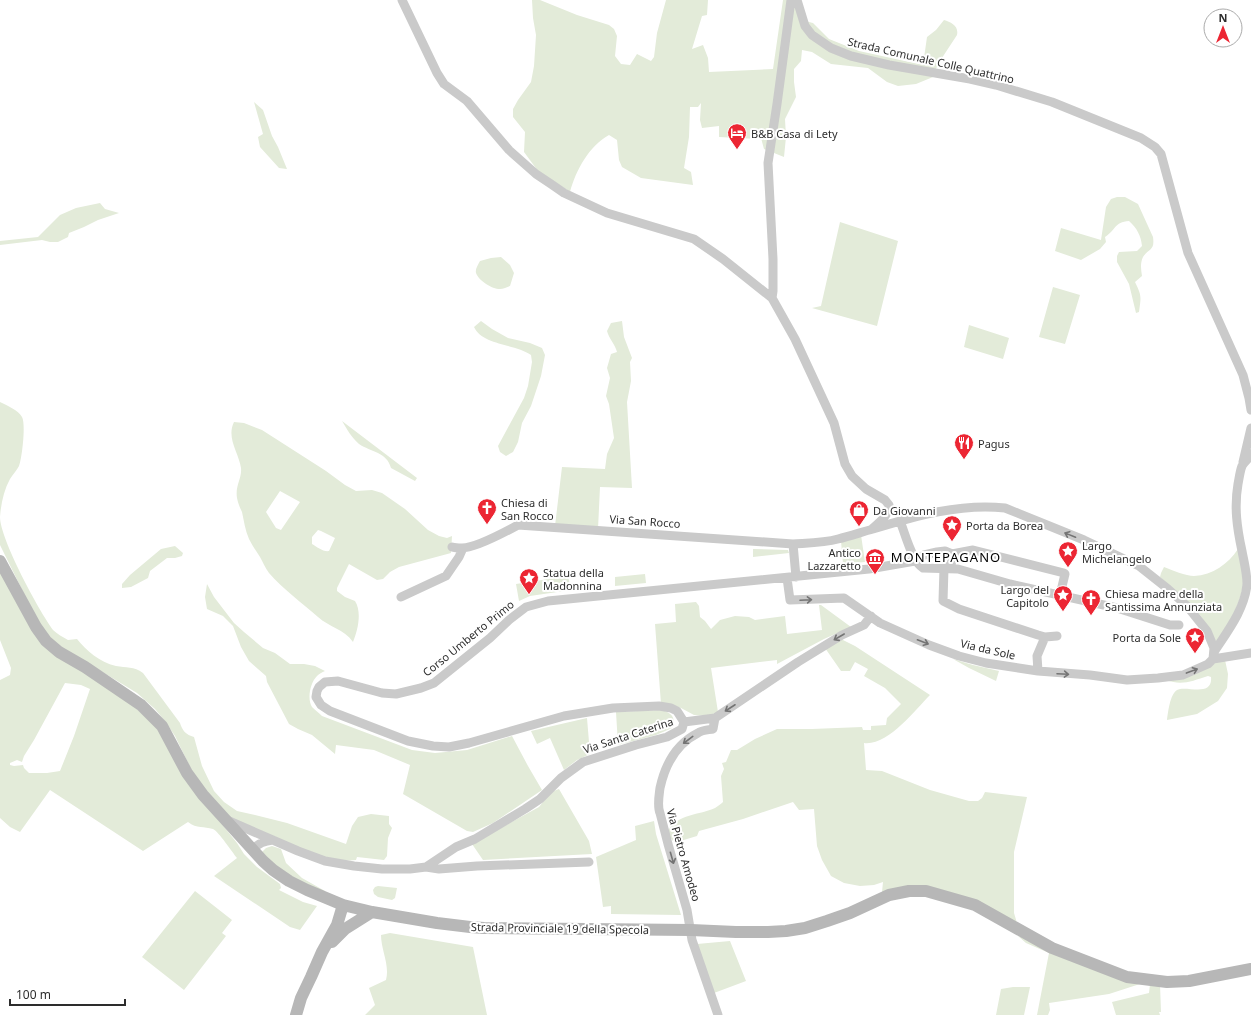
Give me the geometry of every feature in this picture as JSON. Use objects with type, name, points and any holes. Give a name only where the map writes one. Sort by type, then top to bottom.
[{"type":"main road","name":"Strada Provinciale 19 della Specola","points":[[0,561],[36,627],[46,641],[59,652],[85,667],[141,705],[157,720],[162,726],[187,773],[203,795],[249,847],[273,870],[289,881],[343,905],[372,912],[437,923],[484,928],[768,932],[805,928],[850,913],[889,895],[909,891],[926,891],[975,905],[1052,948],[1127,977],[1167,982],[1189,981],[1251,969]]},
{"type":"main road","points":[[296,1015],[301,998],[322,952],[337,925],[343,905]]},
{"type":"main road","points":[[322,952],[345,929],[372,912]]},
{"type":"street","points":[[402,0],[437,73],[444,84],[468,101],[509,150],[536,174],[564,193],[601,210],[694,239],[723,259],[772,298],[795,340],[834,423],[845,464],[852,476],[866,489],[885,500],[889,505],[886,514],[872,529]]},
{"type":"street","points":[[772,298],[773,259],[768,163],[791,0]]},
{"type":"street","name":"Strada Comunale Colle Quattrino","points":[[796,0],[805,26],[812,35],[831,48],[851,56],[996,85],[1052,102],[1141,138],[1155,147],[1161,154],[1188,253],[1243,375],[1251,410]]},
{"type":"street","points":[[1213,656],[1237,614],[1244,598],[1246,575],[1238,534],[1236,499],[1251,428]]},
{"type":"street","points":[[1242,466],[1251,454]]},
{"type":"street","name":"Via San Rocco","points":[[452,547],[463,548],[475,545],[518,525],[793,544],[840,539],[935,512],[971,508],[1005,508],[1084,540],[1139,566],[1187,606],[1207,631],[1214,648],[1213,656]]},
{"type":"street","points":[[900,521],[915,561],[923,568],[958,569],[1010,584],[1116,608],[1170,625],[1179,625]]},
{"type":"street","points":[[793,544],[796,577]]},
{"type":"street","points":[[401,597],[446,576],[459,557],[463,548]]},
{"type":"street","name":"Corso Umberto Primo","points":[[684,722],[677,711],[671,708],[659,706],[612,708],[564,716],[469,743],[449,747],[433,746],[408,741],[330,711],[321,706],[316,697],[319,687],[325,682],[333,681],[382,693],[396,694],[434,683],[526,607],[548,601],[867,569],[915,561],[924,555],[937,552],[945,551],[952,554],[973,550],[1064,573],[1060,595]]},
{"type":"street","points":[[944,569],[951,565],[952,554]]},
{"type":"street","points":[[944,569],[943,601],[959,609],[1045,637],[1057,636]]},
{"type":"street","name":"Via da Sole","points":[[787,578],[790,600],[844,598],[880,623],[902,634],[959,656],[986,663],[1038,671],[1090,675],[1127,680],[1183,675],[1208,664],[1213,656]]},
{"type":"street","name":"Via Santa Caterina","points":[[226,820],[325,861],[354,866],[396,869],[426,867],[456,847],[475,839],[540,799],[561,778],[583,762],[636,744],[667,737],[682,729],[684,722],[715,718],[806,657],[842,635],[864,625],[871,616]]},
{"type":"street","points":[[1038,671],[1037,656],[1045,637]]},
{"type":"street","points":[[1213,656],[1251,653]]},
{"type":"street","name":"Via Pietro Amodeo","points":[[691,930],[687,910],[658,809],[663,776],[672,757],[682,745],[699,732],[713,729],[715,718]]},
{"type":"street","name":"Via Santa Caterina","points":[[249,847],[248,839],[255,836],[273,840]]},
{"type":"street","points":[[426,867],[439,869],[477,866],[589,862]]},
{"type":"street","points":[[691,930],[692,940],[718,1015]]},
{"type":"green space","points":[[532,0],[540,0],[577,15],[609,25],[614,29],[617,36],[615,56],[621,64],[630,65],[637,54],[651,61],[654,57],[657,33],[666,0],[708,0],[707,15],[702,16],[692,49],[703,45],[708,58],[709,72],[773,69],[783,0],[798,0],[801,20],[813,23],[829,39],[859,51],[923,65],[927,37],[936,30],[944,20],[956,27],[957,35],[938,64],[933,77],[916,84],[898,86],[887,82],[868,68],[831,64],[812,52],[802,50],[801,61],[794,69],[796,97],[785,119],[786,137],[784,157],[764,149],[761,138],[719,137],[719,126],[702,128],[700,120],[701,103],[698,107],[690,107],[689,137],[684,168],[691,172],[693,185],[641,178],[622,167],[619,160],[617,140],[609,135],[595,145],[584,159],[570,192],[538,171],[524,152],[525,132],[513,117],[513,109],[531,82],[534,66],[536,35]]},
{"type":"green space","points":[[254,102],[263,110],[272,136],[287,169],[279,168],[260,147],[258,137],[263,134]]},
{"type":"green space","points":[[1125,197],[1138,204],[1153,237],[1153,245],[1151,249],[1142,259],[1142,276],[1135,282],[1139,290],[1140,297],[1139,312],[1136,313],[1129,284],[1117,262],[1119,252],[1137,251],[1142,246],[1138,232],[1129,221],[1120,223],[1105,237],[1106,242],[1100,249],[1081,260],[1055,251],[1061,228],[1101,240],[1106,207],[1111,199]]},
{"type":"green space","points":[[100,203],[105,209],[119,213],[98,220],[69,233],[68,237],[58,242],[42,240],[0,245],[0,241],[38,237],[60,215],[76,208]]},
{"type":"green space","points":[[840,222],[898,241],[877,326],[812,308],[821,306]]},
{"type":"green space","points":[[501,257],[510,265],[514,273],[510,286],[500,289],[493,288],[480,279],[476,273],[477,267],[480,261]]},
{"type":"green space","points":[[1053,287],[1080,295],[1065,344],[1039,337]]},
{"type":"green space","points":[[481,321],[508,338],[530,343],[542,348],[545,355],[541,376],[531,406],[522,423],[518,442],[513,452],[506,456],[500,452],[498,446],[524,398],[528,386],[532,362],[531,355],[524,351],[491,341],[478,333],[474,327]]},
{"type":"green space","points":[[622,321],[624,337],[632,358],[630,362],[631,381],[627,402],[632,488],[600,487],[598,529],[555,526],[562,467],[605,469],[607,454],[614,438],[609,404],[606,396],[610,378],[607,368],[611,354],[617,352],[607,331],[611,323]]},
{"type":"green space","points":[[969,325],[1009,338],[1003,359],[964,347]]},
{"type":"green space","points":[[0,402],[18,412],[22,417],[24,426],[19,466],[6,488],[0,517]]},
{"type":"green space","points":[[342,421],[417,478],[415,481],[391,468],[389,463],[382,455],[359,444],[351,436]]},
{"type":"green space","points":[[234,422],[244,423],[262,430],[356,491],[372,490],[382,493],[405,509],[428,530],[439,536],[447,538],[452,536],[451,553],[399,567],[390,572],[383,579],[377,580],[349,564],[337,588],[337,591],[345,597],[355,601],[357,605],[359,616],[353,642],[341,631],[322,620],[280,585],[268,571],[251,544],[246,532],[242,512],[237,498],[241,468],[232,440],[232,428]],"holes":[[[280,491],[300,502],[281,530],[276,528],[266,512]],[[318,530],[335,538],[329,551],[322,550],[312,544],[312,537]]]},
{"type":"green space","points":[[0,517],[6,541],[21,575],[53,630],[68,640],[77,639],[89,652],[104,662],[116,666],[133,668],[143,673],[180,723],[183,730],[187,734],[194,737],[202,766],[214,791],[224,802],[237,811],[287,823],[346,844],[352,826],[358,817],[371,814],[389,816],[389,824],[392,828],[388,838],[387,856],[384,860],[357,857],[356,860],[342,861],[313,854],[227,816],[215,804],[192,771],[175,736],[155,709],[137,693],[63,648],[49,637],[37,620],[0,545]]},
{"type":"green space","points":[[861,535],[865,562],[843,564],[841,541]]},
{"type":"green space","points":[[175,546],[183,553],[182,556],[167,558],[150,571],[148,578],[131,587],[122,588],[122,584],[130,575],[161,549]]},
{"type":"green space","points":[[753,549],[788,550],[789,553],[753,557]]},
{"type":"green space","points":[[1238,549],[1243,567],[1244,578],[1240,598],[1232,617],[1217,644],[1200,615],[1160,577],[1164,567],[1191,576],[1214,571],[1225,564]]},
{"type":"green space","points":[[0,565],[31,628],[122,696],[155,725],[209,808],[244,854],[257,867],[280,884],[281,888],[279,890],[303,902],[317,906],[300,930],[290,927],[214,876],[237,858],[213,829],[197,826],[188,822],[143,851],[50,790],[20,832],[10,827],[0,818],[0,680],[10,675],[11,668],[0,640]],"holes":[[[65,683],[81,685],[90,689],[60,771],[29,773],[23,765],[10,765],[10,763],[17,760],[22,762]]]},
{"type":"green space","points":[[645,574],[646,583],[615,586],[615,577]]},
{"type":"green space","points":[[568,576],[571,590],[530,596],[519,601],[516,584]]},
{"type":"green space","points":[[207,584],[214,597],[234,623],[263,648],[275,653],[290,664],[315,666],[325,671],[315,679],[311,687],[310,696],[310,704],[322,716],[412,750],[435,753],[467,750],[512,736],[542,790],[493,823],[473,832],[467,831],[403,794],[410,765],[374,750],[336,745],[335,754],[312,735],[289,724],[267,682],[266,676],[249,661],[241,647],[233,626],[223,616],[207,609],[205,597]]},
{"type":"green space","points":[[696,602],[699,606],[700,617],[711,629],[720,620],[735,616],[749,617],[755,620],[785,616],[787,634],[822,630],[819,605],[851,627],[824,639],[777,664],[777,660],[711,668],[718,712],[708,716],[694,715],[681,708],[668,704],[661,704],[655,624],[676,622],[675,604]]},
{"type":"green space","points":[[841,639],[855,646],[930,695],[900,726],[891,733],[882,739],[864,743],[866,770],[882,771],[930,790],[969,801],[978,801],[982,798],[985,792],[1027,797],[1014,852],[1014,913],[1017,923],[970,901],[882,892],[883,882],[874,885],[860,886],[844,883],[831,876],[822,860],[817,846],[814,809],[799,810],[793,802],[743,819],[699,831],[697,836],[677,842],[673,841],[669,836],[668,831],[677,821],[715,808],[723,802],[721,776],[724,769],[722,763],[726,762],[731,750],[737,750],[755,739],[777,729],[862,727],[863,730],[871,730],[871,726],[886,725],[887,718],[901,704],[885,688],[864,676],[868,669],[855,662],[850,671],[841,671],[825,648]]},
{"type":"green space","points":[[953,659],[999,671],[996,681],[969,668]]},
{"type":"green space","points":[[1225,660],[1228,674],[1227,688],[1218,701],[1197,714],[1167,720],[1173,695],[1177,690],[1203,689],[1208,687],[1211,677],[1208,676],[1182,683],[1166,680],[1215,662]]},
{"type":"green space","points":[[661,710],[668,712],[672,716],[674,721],[672,728],[656,735],[618,745],[616,712]]},
{"type":"green space","points":[[587,718],[590,754],[577,760],[564,770],[550,738],[537,744],[531,731]]},
{"type":"green space","points":[[559,789],[589,841],[592,854],[483,860],[472,844],[539,807],[551,792]]},
{"type":"green space","points":[[654,821],[656,834],[681,915],[611,914],[611,906],[603,907],[596,857],[636,840],[635,826]]},
{"type":"green space","points":[[272,846],[281,849],[286,863],[302,878],[325,891],[324,894],[282,872],[262,852],[266,848]]},
{"type":"green space","points":[[378,886],[397,888],[395,898],[392,900],[378,897],[374,894],[373,890]]},
{"type":"green space","points":[[195,891],[232,920],[222,933],[226,936],[184,990],[142,957]]},
{"type":"green space","points":[[390,933],[473,947],[487,1015],[365,1015],[375,1005],[369,988],[386,980],[387,969],[381,935]]},
{"type":"green space","points":[[1018,936],[1143,983],[1109,994],[1049,1003],[1050,1010],[1048,1015],[1037,1015],[1049,953],[1026,943]]},
{"type":"green space","points":[[730,941],[746,981],[714,993],[697,944]]},
{"type":"green space","points":[[1150,984],[1160,984],[1160,1015],[1116,1015],[1112,1002],[1149,993]]},
{"type":"green space","points":[[1030,987],[1024,1015],[996,1015],[1001,989]]},
{"type":"place","name":"B&B Casa di Lety","points":[[737,150]]},
{"type":"place","name":"Pagus","points":[[964,460]]},
{"type":"place","name":"Chiesa di San Rocco","points":[[487,525]]},
{"type":"place","name":"Da Giovanni","points":[[859,527]]},
{"type":"place","name":"Porta da Borea","points":[[952,542]]},
{"type":"place","name":"Largo Michelangelo","points":[[1068,568]]},
{"type":"place","name":"Antico Lazzaretto","points":[[875,575]]},
{"type":"place","name":"Statua della Madonnina","points":[[529,595]]},
{"type":"place","name":"Largo del Capitolo","points":[[1063,612]]},
{"type":"place","name":"Chiesa madre della Santissima Annunziata","points":[[1091,616]]},
{"type":"place","name":"Porta da Sole","points":[[1195,654]]},
{"type":"district","name":"MONTEPAGANO","points":[[946,557]]}]
